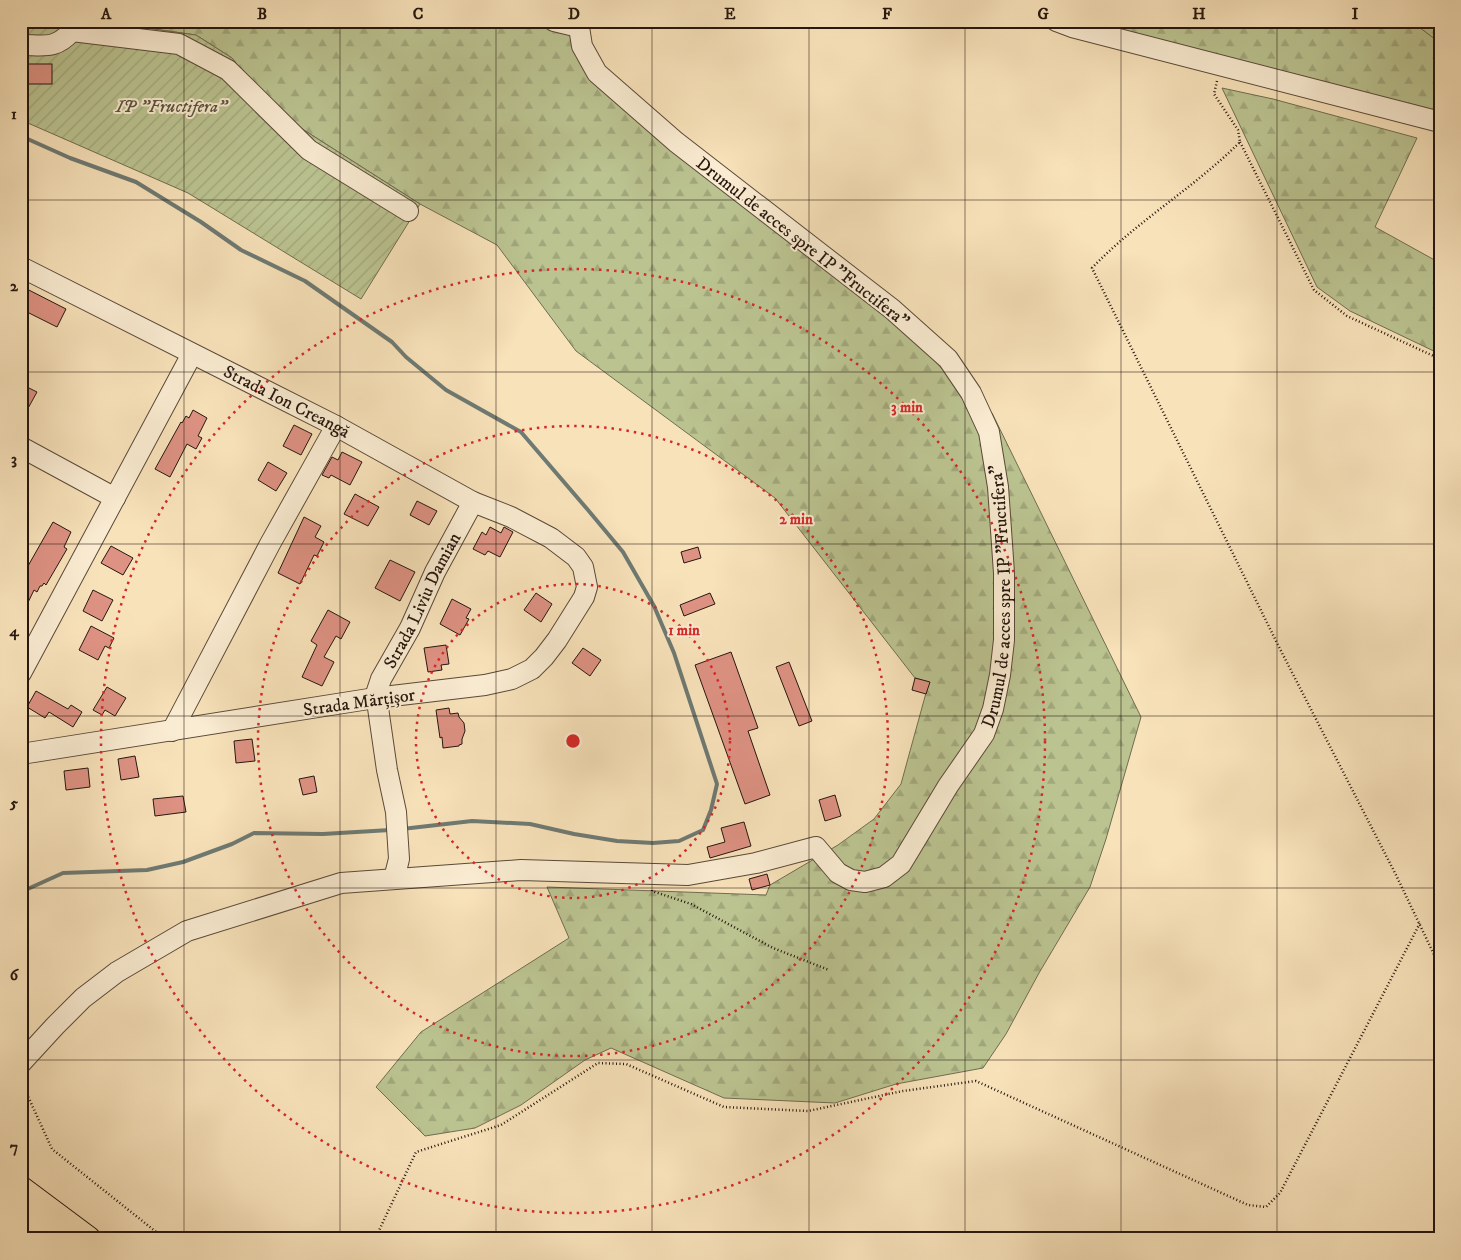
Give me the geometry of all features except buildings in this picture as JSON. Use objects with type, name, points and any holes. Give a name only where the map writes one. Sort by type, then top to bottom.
[{"type":"main road","points":[[21,1189],[88,1239]]},
{"type":"main road","points":[[21,1217],[49,1239]]},
{"type":"street","points":[[554,21],[580,24]]},
{"type":"street","points":[[1056,21],[1072,27],[1220,66],[1440,122]]},
{"type":"street","name":"Drumul de acces spre IP \"Fructifera\"","points":[[580,24],[582,46],[597,73],[676,142],[892,309],[948,359],[972,393],[989,432],[998,487],[1004,573],[1004,640],[1000,675],[993,709],[984,734],[943,794],[901,864],[884,877],[865,882],[851,880],[838,873],[816,847],[756,863],[688,875],[646,874]]},
{"type":"street","points":[[21,45],[54,46],[65,39],[72,26],[179,44],[228,70],[309,150],[408,211]]},
{"type":"street","name":"Strada Ion Creangă","points":[[21,267],[336,426],[473,502],[511,517],[551,538]]},
{"type":"street","points":[[21,673],[192,354]]},
{"type":"street","points":[[172,731],[270,544],[336,426]]},
{"type":"street","points":[[21,447],[115,498]]},
{"type":"street","name":"Strada Liviu Damian","points":[[376,698],[381,680],[410,628],[435,572],[473,502]]},
{"type":"street","name":"Strada Mărțișor","points":[[21,754],[376,698],[485,685],[512,679],[532,669],[557,640],[584,597],[587,587],[583,566],[576,557],[551,538]]},
{"type":"street","points":[[376,698],[396,812],[399,859],[394,879]]},
{"type":"street","points":[[21,1063],[83,998],[118,972],[187,931],[341,883],[521,870],[646,874]]},
{"type":"path","points":[[1220,66],[1214,94],[1238,130],[1240,142],[1314,290],[1347,316],[1440,359]]},
{"type":"path","points":[[1240,142],[1218,164],[1114,245],[1092,268],[1279,647],[1420,923],[1440,967]]},
{"type":"path","points":[[646,874],[652,892],[691,904],[773,948],[829,970]]},
{"type":"path","points":[[375,1239],[416,1152],[501,1125],[598,1063],[626,1064],[724,1107],[780,1110],[808,1111],[903,1091],[976,1081],[1248,1205],[1266,1207],[1280,1193],[1420,923]]},
{"type":"path","points":[[21,1081],[52,1149],[164,1239]]},
{"type":"green space","name":"IP \"Fructifera\"","points":[[21,21],[97,21],[196,35],[232,58],[274,111],[420,204],[361,299],[188,193],[21,120]]},
{"type":"green space","points":[[97,21],[541,21],[572,36],[593,83],[826,266],[915,339],[946,373],[979,423],[992,413],[1141,717],[1106,839],[1090,887],[1039,973],[1006,1034],[983,1068],[896,1084],[835,1103],[724,1098],[611,1048],[585,1060],[521,1105],[475,1128],[425,1136],[376,1087],[421,1032],[569,938],[547,887],[766,895],[770,885],[838,845],[874,819],[901,784],[929,682],[915,678],[775,498],[576,351],[497,245],[420,204],[274,111],[232,58],[196,35]]},
{"type":"green space","points":[[1091,21],[1411,21],[1440,43],[1440,115],[1220,58]]},
{"type":"green space","points":[[1411,21],[1440,21],[1440,43]]},
{"type":"green space","points":[[1222,88],[1273,99],[1417,138],[1375,227],[1440,263],[1440,354],[1350,311],[1317,287]]},
{"type":"waterway","points":[[21,136],[70,158],[136,182],[201,222],[241,250],[305,281],[392,342],[406,357],[446,390],[521,432],[623,552],[654,606],[674,653],[717,784],[711,810],[703,830],[679,841],[653,843],[617,841],[530,824],[472,821],[402,829]]},
{"type":"waterway","points":[[21,892],[63,873],[147,870],[183,862],[232,844],[254,833],[323,834],[390,830]]}]
